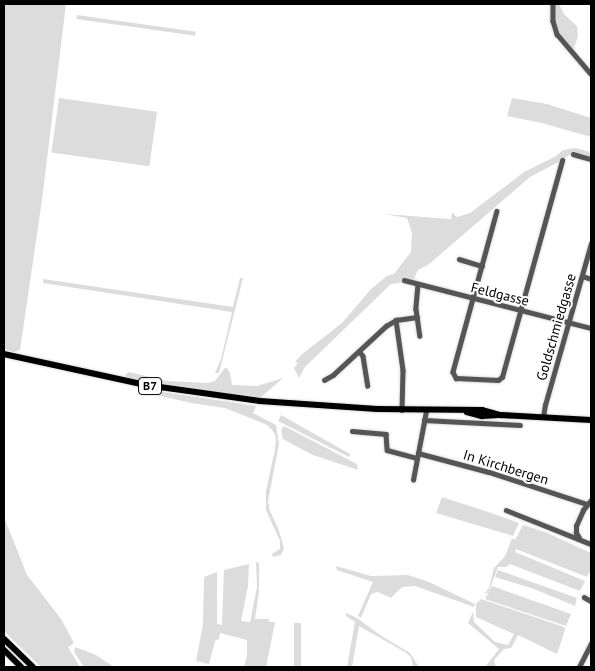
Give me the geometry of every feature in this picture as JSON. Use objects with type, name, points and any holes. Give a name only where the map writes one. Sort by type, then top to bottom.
[{"type":"highway","points":[[4,639],[33,667]]},
{"type":"highway","points":[[4,650],[22,667]]},
{"type":"main road","name":"B7","points":[[4,354],[146,385],[260,401],[322,407],[464,412],[482,410],[501,414],[591,420]]},
{"type":"street","points":[[553,4],[553,21],[557,34],[591,74]]},
{"type":"street","points":[[573,154],[591,159]]},
{"type":"street","points":[[497,211],[453,372],[456,378],[501,379],[562,160]]},
{"type":"street","name":"Goldschmiedgasse","points":[[543,417],[591,243]]},
{"type":"street","points":[[459,259],[482,266]]},
{"type":"street","points":[[582,276],[591,279]]},
{"type":"street","name":"Feldgasse","points":[[404,280],[591,328]]},
{"type":"street","points":[[418,284],[417,316],[420,336]]},
{"type":"street","points":[[324,380],[333,375],[386,326],[396,320],[417,316]]},
{"type":"street","points":[[396,320],[403,370],[402,410]]},
{"type":"street","points":[[359,350],[363,356],[368,386]]},
{"type":"street","points":[[412,480],[426,411]]},
{"type":"street","points":[[424,420],[520,425]]},
{"type":"street","name":"In Kirchbergen","points":[[352,431],[386,434],[387,450],[489,472],[587,504]]},
{"type":"street","points":[[579,538],[576,534],[576,526],[591,500]]},
{"type":"street","points":[[506,510],[591,544]]},
{"type":"street","points":[[584,597],[591,601]]},
{"type":"street","points":[[579,667],[591,643]]},
{"type":"shaded area","points":[[4,4],[66,4],[42,200],[20,350],[14,352],[4,349]]},
{"type":"shaded area","points":[[555,4],[559,4],[564,14],[577,26],[578,36],[573,51],[560,36],[555,24]]},
{"type":"shaded area","points":[[77,15],[196,32],[195,36],[76,19]]},
{"type":"shaded area","points":[[59,98],[157,112],[149,166],[51,152]]},
{"type":"shaded area","points":[[512,98],[547,104],[591,118],[591,137],[542,123],[507,116]]},
{"type":"shaded area","points":[[575,148],[591,152],[591,157],[572,153],[530,177],[428,265],[418,270],[413,281],[391,284],[305,367],[299,378],[294,368],[298,363],[295,362],[301,355],[342,323],[371,289],[387,276],[394,274],[411,252],[412,233],[407,218],[384,214],[451,219],[452,212],[457,217],[470,213],[524,172],[556,156],[563,150]]},
{"type":"shaded area","points":[[240,278],[243,278],[219,373],[215,373],[221,359],[232,312],[43,283],[43,279],[233,307]]},
{"type":"shaded area","points":[[225,368],[230,373],[232,385],[257,386],[283,378],[260,398],[173,386],[126,377],[125,375],[129,372],[167,381],[208,383],[215,381]]},
{"type":"shaded area","points":[[149,390],[256,406],[253,413],[276,425],[279,444],[268,501],[284,548],[281,555],[273,557],[272,554],[280,549],[280,541],[266,510],[266,491],[276,438],[273,431],[267,425],[225,408],[191,403],[148,393]]},
{"type":"shaded area","points":[[281,415],[350,454],[349,457],[278,421]]},
{"type":"shaded area","points":[[284,426],[357,464],[358,470],[313,455],[283,439],[281,430]]},
{"type":"shaded area","points":[[442,497],[519,523],[513,536],[436,513]]},
{"type":"shaded area","points":[[4,517],[27,575],[61,619],[73,641],[73,644],[68,647],[80,667],[41,667],[4,631]]},
{"type":"shaded area","points":[[523,525],[545,532],[591,553],[591,569],[587,577],[516,549],[515,552],[585,581],[580,591],[510,564],[506,567],[498,567],[489,591],[485,593],[489,588],[494,568],[505,556],[512,538],[515,540]]},
{"type":"shaded area","points":[[256,562],[259,563],[259,591],[255,619],[269,619],[269,622],[275,622],[266,667],[244,667],[247,655],[247,640],[220,633],[219,639],[215,641],[209,664],[196,661],[203,624],[204,577],[217,572],[217,624],[222,625],[224,570],[249,564],[248,586],[241,621],[250,622],[257,587]]},
{"type":"shaded area","points":[[336,566],[371,576],[408,575],[429,582],[475,604],[474,607],[415,586],[402,587],[391,598],[378,592],[371,594],[361,618],[358,616],[373,582],[337,570]]},
{"type":"shaded area","points":[[498,570],[577,598],[575,606],[534,589],[495,577]]},
{"type":"shaded area","points":[[492,586],[571,614],[566,626],[485,599]]},
{"type":"shaded area","points":[[481,599],[564,627],[565,630],[557,654],[518,635],[511,648],[504,649],[494,660],[496,667],[485,667],[499,649],[468,623],[473,612],[474,622],[495,642],[508,645],[514,634],[476,617],[476,604]]},
{"type":"shaded area","points":[[346,613],[357,618],[380,635],[410,653],[419,667],[413,667],[411,657],[405,652],[359,626],[352,667],[347,667],[355,622],[346,616]]},
{"type":"shaded area","points":[[294,623],[301,623],[301,667],[294,667]]},
{"type":"shaded area","points":[[75,647],[96,655],[114,667],[84,667],[74,652]]}]
